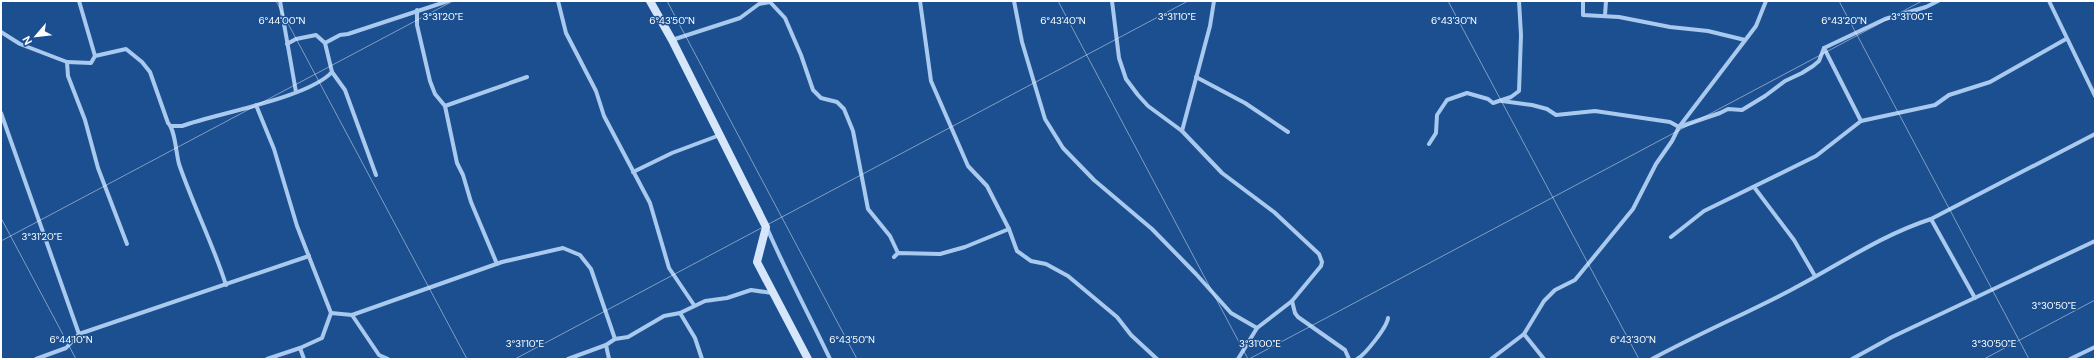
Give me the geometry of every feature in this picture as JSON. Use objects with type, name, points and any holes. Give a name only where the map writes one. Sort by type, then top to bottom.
[{"type":"street","points":[[79,1],[96,56]]},
{"type":"street","points":[[280,1],[296,92]]},
{"type":"street","points":[[325,43],[340,35],[348,34],[448,1]]},
{"type":"street","points":[[558,1],[566,33],[596,91],[604,116],[650,203],[669,268],[694,305]]},
{"type":"street","points":[[650,1],[672,40],[720,135],[787,273],[804,303],[830,359]]},
{"type":"street","points":[[920,1],[931,81],[968,166],[987,186],[1009,229],[1017,251],[1031,261],[1046,264],[1068,276],[1117,318],[1131,335],[1157,359]]},
{"type":"street","points":[[1014,1],[1022,42],[1045,119],[1063,148],[1094,180],[1152,229],[1196,274],[1231,313],[1257,328]]},
{"type":"street","points":[[1112,1],[1119,58],[1126,79],[1148,106],[1182,131],[1222,173],[1274,212],[1319,254],[1322,262],[1321,266],[1292,301],[1257,328],[1238,359]]},
{"type":"street","points":[[1182,131],[1210,26],[1214,1]]},
{"type":"street","points":[[1429,144],[1436,133],[1437,115],[1446,100],[1467,93],[1488,99],[1493,103],[1502,101],[1519,91],[1521,36],[1519,1]]},
{"type":"street","points":[[1583,1],[1583,15],[1605,15],[1708,31],[1745,40]]},
{"type":"street","points":[[1605,15],[1606,1]]},
{"type":"street","points":[[1491,359],[1524,334],[1544,301],[1555,290],[1575,280],[1633,209],[1656,164],[1672,141],[1679,127],[1756,26],[1766,1]]},
{"type":"street","points":[[1502,101],[1532,105],[1547,109],[1556,115],[1595,112],[1670,122],[1679,127],[1720,114],[1728,108],[1742,110],[1765,96],[1784,81],[1802,74],[1813,66],[1818,61],[1824,48],[1885,19],[1926,7],[1938,1]]},
{"type":"street","points":[[2049,1],[2066,40],[2095,96]]},
{"type":"street","points":[[672,40],[740,18],[759,4],[770,2],[784,18],[801,55],[813,90],[821,98],[837,102],[844,109],[852,131],[868,209],[890,236],[898,253]]},
{"type":"street","points":[[417,10],[417,25],[425,53],[426,66],[436,94],[444,106],[457,163],[463,175],[471,202],[497,264]]},
{"type":"street","points":[[1,32],[20,44],[66,62],[91,63],[96,56],[126,50],[142,62],[150,72],[168,123],[171,126],[176,152],[184,179],[219,262],[226,285]]},
{"type":"street","points":[[287,44],[296,39],[316,35],[325,43],[332,72],[345,90],[376,175]]},
{"type":"street","points":[[1671,237],[1704,211],[1816,156],[1860,121],[1936,105],[1949,95],[1990,82],[2066,40]]},
{"type":"street","points":[[1824,48],[1860,121]]},
{"type":"street","points":[[66,62],[68,76],[85,120],[98,168],[127,244]]},
{"type":"street","points":[[171,126],[182,126],[296,92],[325,79],[332,72]]},
{"type":"street","points":[[444,106],[527,77]]},
{"type":"street","points":[[1196,78],[1244,103],[1288,132]]},
{"type":"street","points":[[256,105],[274,150],[297,226],[331,313],[322,338],[300,348],[267,359]]},
{"type":"street","points":[[1,113],[2,120],[79,334]]},
{"type":"street","points":[[1652,359],[1686,340],[1792,290],[1852,254],[1911,226],[1932,219],[2095,134]]},
{"type":"street","points":[[633,172],[672,153],[720,135]]},
{"type":"street","points":[[1754,187],[1794,240],[1815,276]]},
{"type":"street","points":[[1932,219],[1975,298]]},
{"type":"street","points":[[766,227],[756,262],[775,294],[808,359]]},
{"type":"street","points":[[894,257],[898,253],[940,254],[965,247],[1009,229]]},
{"type":"street","points":[[1852,359],[1892,337],[2095,242]]},
{"type":"street","points":[[331,313],[352,315],[497,264],[563,248],[580,255],[591,269],[615,339]]},
{"type":"street","points":[[36,359],[66,348],[79,334],[309,256]]},
{"type":"street","points":[[568,359],[606,345],[615,339],[628,336],[664,316],[680,313],[694,305],[751,290],[775,294]]},
{"type":"street","points":[[1292,301],[1295,313],[1298,317],[1342,348],[1349,359]]},
{"type":"street","points":[[680,313],[694,338],[702,359]]},
{"type":"street","points":[[352,315],[379,355],[388,359]]},
{"type":"street","points":[[1357,359],[1372,345],[1388,323],[1388,318]]},
{"type":"street","points":[[1524,334],[1544,359]]},
{"type":"street","points":[[606,345],[609,359]]},
{"type":"street","points":[[2070,359],[2095,347]]},
{"type":"street","points":[[300,348],[304,359]]}]
